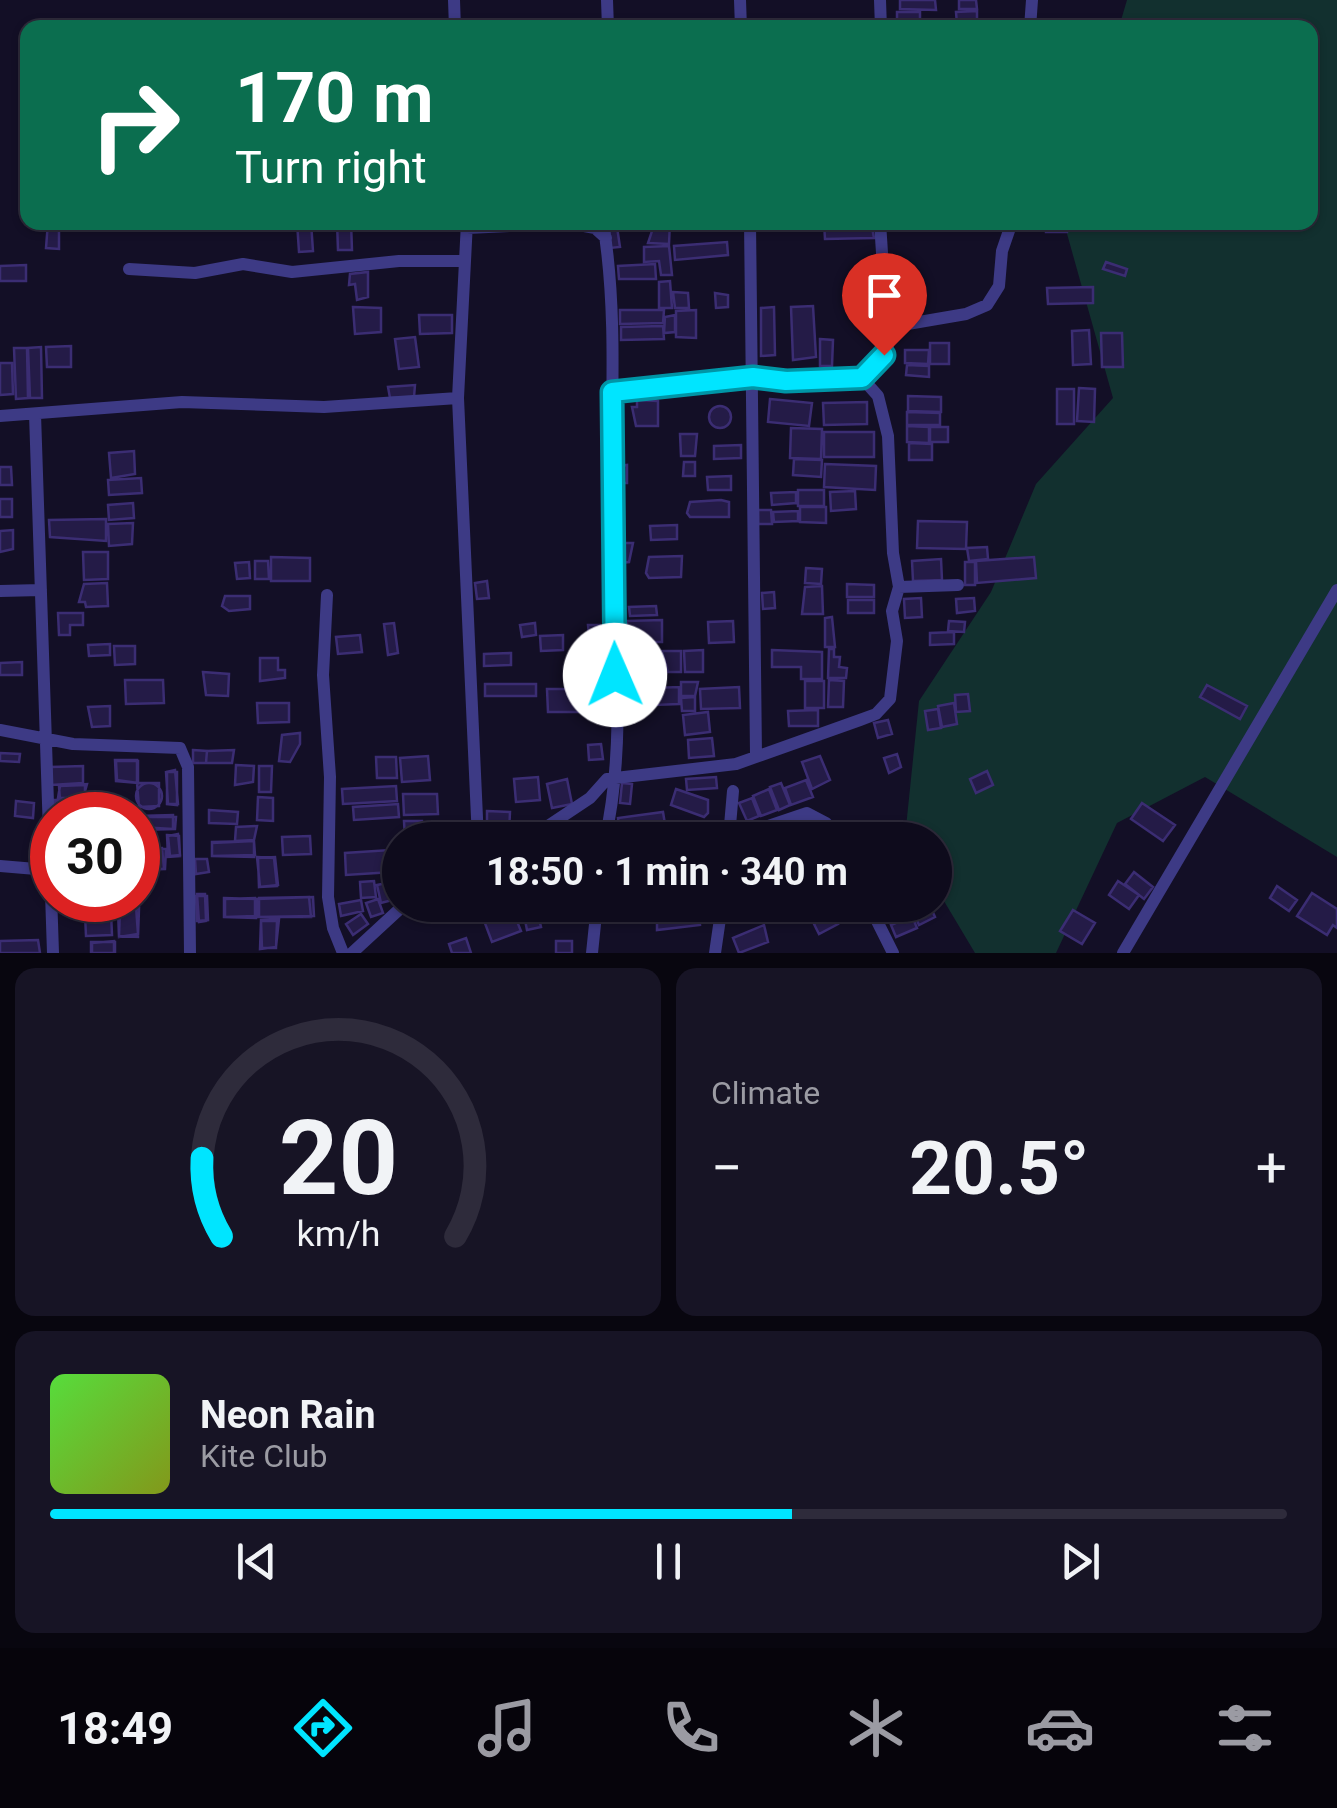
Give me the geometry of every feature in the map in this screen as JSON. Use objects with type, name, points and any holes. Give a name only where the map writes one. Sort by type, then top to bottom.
[{"type":"street","points":[[466,230],[458,398],[477,822]]},
{"type":"street","points":[[596,230],[606,238]]},
{"type":"street","points":[[604,230],[612,392],[614,800],[609,822]]},
{"type":"street","points":[[750,230],[756,755]]},
{"type":"street","points":[[612,392],[753,377],[786,381],[862,378],[884,355],[890,328],[881,230]]},
{"type":"street","points":[[890,328],[966,314],[987,305],[999,286],[1002,251],[1009,230]]},
{"type":"street","points":[[129,269],[180,274],[244,264],[292,272],[399,261],[463,261]]},
{"type":"street","points":[[553,822],[590,798],[603,781],[614,776],[722,768],[860,720],[886,706],[894,687],[897,641],[891,621],[899,587],[893,553],[888,436],[878,396],[862,378]]},
{"type":"street","points":[[0,416],[182,402],[324,407],[458,398]]},
{"type":"street","points":[[35,414],[48,792]]},
{"type":"street","points":[[899,587],[958,586]]},
{"type":"street","points":[[0,591],[41,590]]},
{"type":"street","points":[[1122,953],[1337,590]]},
{"type":"street","points":[[327,594],[323,675],[330,777],[328,896],[343,953]]},
{"type":"street","points":[[0,730],[48,736],[73,744],[180,748],[188,767],[190,953]]},
{"type":"street","points":[[730,822],[733,792]]},
{"type":"street","points":[[590,798],[614,800]]},
{"type":"street","points":[[780,822],[807,813],[824,822]]},
{"type":"street","points":[[0,866],[30,868]]},
{"type":"street","points":[[51,922],[53,953]]},
{"type":"street","points":[[352,953],[386,922]]},
{"type":"street","points":[[592,953],[595,922]]},
{"type":"street","points":[[715,953],[720,922]]},
{"type":"street","points":[[877,922],[892,953]]},
{"type":"green space","points":[[1127,0],[1337,0],[1337,857],[1205,777],[1117,823],[1056,953],[975,953],[952,914],[952,822],[907,822],[919,701],[991,592],[1036,484],[1113,398],[1066,230],[1318,230],[1318,20],[1121,20]]},
{"type":"building","points":[[900,0],[935,0],[936,10],[900,9]]},
{"type":"building","points":[[959,0],[976,0],[977,9],[959,9]]},
{"type":"building","points":[[977,11],[977,20],[957,20],[956,12]]},
{"type":"building","points":[[897,12],[920,12],[920,20],[897,20]]},
{"type":"building","points":[[47,230],[59,230],[59,249],[46,248]]},
{"type":"building","points":[[298,230],[312,230],[313,251],[299,252]]},
{"type":"building","points":[[337,230],[351,230],[352,250],[338,250]]},
{"type":"building","points":[[609,230],[617,230],[620,247],[610,248]]},
{"type":"building","points":[[652,230],[670,230],[669,244],[648,243]]},
{"type":"building","points":[[824,230],[872,230],[874,238],[825,239]]},
{"type":"building","points":[[727,242],[728,255],[675,260],[674,246]]},
{"type":"building","points":[[669,246],[672,275],[661,275],[659,261],[644,262],[644,247]]},
{"type":"building","points":[[1106,262],[1127,269],[1125,276],[1103,269]]},
{"type":"building","points":[[655,264],[656,279],[619,279],[618,266]]},
{"type":"building","points":[[26,265],[26,281],[0,281],[0,266]]},
{"type":"building","points":[[368,272],[368,297],[357,300],[355,284],[349,285],[350,274]]},
{"type":"building","points":[[670,281],[672,308],[659,308],[659,282]]},
{"type":"building","points":[[1093,287],[1093,303],[1048,304],[1047,288]]},
{"type":"building","points":[[673,292],[688,293],[689,308],[675,308]]},
{"type":"building","points":[[715,293],[728,295],[728,307],[716,308]]},
{"type":"building","points":[[813,306],[816,357],[793,360],[791,307]]},
{"type":"building","points":[[353,307],[381,308],[381,332],[355,334]]},
{"type":"building","points":[[774,307],[775,355],[761,356],[761,308]]},
{"type":"building","points":[[620,310],[664,310],[663,323],[620,324]]},
{"type":"building","points":[[696,310],[696,338],[676,337],[676,311]]},
{"type":"building","points":[[419,315],[452,315],[452,333],[420,334]]},
{"type":"building","points":[[675,315],[675,332],[664,333],[665,317]]},
{"type":"building","points":[[663,326],[664,339],[621,340],[621,327]]},
{"type":"building","points":[[1089,330],[1091,364],[1073,365],[1072,331]]},
{"type":"building","points":[[1101,333],[1122,333],[1123,367],[1102,367]]},
{"type":"building","points":[[415,337],[419,367],[399,369],[395,339]]},
{"type":"building","points":[[820,339],[833,340],[832,366],[820,366]]},
{"type":"building","points":[[930,343],[949,343],[949,364],[930,364]]},
{"type":"building","points":[[71,346],[71,367],[47,367],[46,347]]},
{"type":"building","points":[[41,347],[42,398],[30,398],[28,348]]},
{"type":"building","points":[[14,348],[27,348],[28,398],[16,399]]},
{"type":"building","points":[[905,350],[929,350],[928,364],[905,363]]},
{"type":"building","points":[[0,363],[12,363],[13,394],[0,395]]},
{"type":"building","points":[[907,365],[929,366],[929,377],[906,375]]},
{"type":"building","points":[[415,385],[414,397],[390,398],[388,387]]},
{"type":"building","points":[[1079,388],[1095,389],[1094,422],[1077,421]]},
{"type":"building","points":[[1057,389],[1074,389],[1074,424],[1057,424]]},
{"type":"building","points":[[908,396],[941,397],[941,412],[908,411]]},
{"type":"building","points":[[770,399],[812,403],[809,426],[768,422]]},
{"type":"building","points":[[637,400],[658,401],[658,426],[636,426],[632,407],[637,407]]},
{"type":"building","points":[[867,402],[867,424],[824,425],[823,403]]},
{"type":"building","points":[[716,406],[724,406],[731,417],[724,428],[716,428],[709,421],[709,413]]},
{"type":"building","points":[[907,412],[940,413],[940,425],[907,425]]},
{"type":"building","points":[[907,426],[929,427],[929,443],[907,442]]},
{"type":"building","points":[[930,427],[948,427],[948,442],[930,442]]},
{"type":"building","points":[[791,428],[822,429],[821,459],[790,458]]},
{"type":"building","points":[[824,432],[874,432],[874,457],[824,457]]},
{"type":"building","points":[[680,434],[697,434],[695,456],[681,456]]},
{"type":"building","points":[[909,443],[932,444],[932,460],[909,460]]},
{"type":"building","points":[[741,445],[741,458],[714,459],[714,446]]},
{"type":"building","points":[[134,451],[135,474],[111,478],[109,453]]},
{"type":"building","points":[[794,459],[822,460],[821,477],[793,475]]},
{"type":"building","points":[[684,462],[695,462],[695,476],[683,476]]},
{"type":"building","points":[[825,464],[876,466],[875,490],[824,487]]},
{"type":"building","points":[[627,465],[627,483],[618,483],[617,466]]},
{"type":"building","points":[[0,467],[11,467],[12,485],[0,485]]},
{"type":"building","points":[[731,476],[731,490],[708,490],[707,477]]},
{"type":"building","points":[[141,478],[142,493],[109,495],[108,480]]},
{"type":"building","points":[[798,490],[824,490],[824,506],[798,506]]},
{"type":"building","points":[[855,491],[856,509],[831,511],[830,492]]},
{"type":"building","points":[[796,492],[796,503],[772,505],[771,493]]},
{"type":"building","points":[[0,499],[12,499],[12,517],[0,517]]},
{"type":"building","points":[[690,502],[729,502],[729,517],[690,517],[687,513]]},
{"type":"building","points":[[133,503],[134,518],[109,520],[108,505]]},
{"type":"building","points":[[800,507],[826,507],[826,523],[800,522]]},
{"type":"building","points":[[758,510],[771,510],[772,524],[758,524]]},
{"type":"building","points":[[798,511],[798,521],[774,522],[773,512]]},
{"type":"building","points":[[106,519],[106,541],[50,537],[49,520]]},
{"type":"building","points":[[918,521],[967,522],[966,549],[917,548]]},
{"type":"building","points":[[133,523],[132,544],[109,546],[108,524]]},
{"type":"building","points":[[677,525],[677,539],[651,540],[650,526]]},
{"type":"building","points":[[13,530],[13,549],[0,552],[0,531]]},
{"type":"building","points":[[620,543],[633,543],[629,562],[619,563]]},
{"type":"building","points":[[987,547],[988,559],[969,561],[967,548]]},
{"type":"building","points":[[83,552],[108,552],[108,579],[84,580]]},
{"type":"building","points":[[682,556],[681,577],[649,578],[646,573],[649,557]]},
{"type":"building","points":[[271,557],[310,558],[310,581],[271,581]]},
{"type":"building","points":[[1034,557],[1036,578],[977,583],[976,561]]},
{"type":"building","points":[[941,559],[942,580],[913,581],[912,561]]},
{"type":"building","points":[[255,561],[268,561],[269,579],[255,579]]},
{"type":"building","points":[[249,562],[250,578],[237,579],[235,563]]},
{"type":"building","points":[[965,562],[975,562],[975,585],[965,585]]},
{"type":"building","points":[[806,568],[822,569],[821,584],[805,583]]},
{"type":"building","points":[[487,581],[489,598],[477,599],[475,583]]},
{"type":"building","points":[[107,583],[108,606],[86,607],[85,602],[79,602],[84,584]]},
{"type":"building","points":[[847,584],[874,585],[874,597],[847,597]]},
{"type":"building","points":[[822,586],[823,614],[802,614],[805,587]]},
{"type":"building","points":[[774,592],[775,608],[763,609],[762,593]]},
{"type":"building","points":[[225,596],[250,596],[250,609],[229,611],[222,606]]},
{"type":"building","points":[[921,598],[922,617],[905,618],[904,599]]},
{"type":"building","points":[[974,598],[975,611],[957,613],[956,599]]},
{"type":"building","points":[[848,600],[874,600],[874,613],[848,613]]},
{"type":"building","points":[[656,606],[657,615],[630,616],[629,607]]},
{"type":"building","points":[[58,613],[83,613],[83,625],[70,625],[70,635],[59,635]]},
{"type":"building","points":[[832,617],[835,647],[825,647],[825,618]]},
{"type":"building","points":[[662,620],[662,642],[627,642],[627,621]]},
{"type":"building","points":[[733,621],[734,642],[709,643],[708,622]]},
{"type":"building","points":[[949,621],[965,622],[964,632],[948,631]]},
{"type":"building","points":[[394,623],[398,653],[388,655],[384,624]]},
{"type":"building","points":[[535,623],[536,635],[522,637],[520,625]]},
{"type":"building","points":[[588,625],[600,625],[601,648],[582,649],[582,636],[589,636]]},
{"type":"building","points":[[954,632],[954,644],[930,645],[930,633]]},
{"type":"building","points":[[360,635],[362,652],[338,654],[336,637]]},
{"type":"building","points":[[563,635],[563,650],[541,651],[540,636]]},
{"type":"building","points":[[110,644],[110,655],[89,656],[88,645]]},
{"type":"building","points":[[114,646],[135,646],[135,664],[115,665]]},
{"type":"building","points":[[829,649],[834,649],[834,657],[840,657],[839,667],[847,668],[846,678],[828,678]]},
{"type":"building","points":[[703,650],[703,672],[685,672],[684,651]]},
{"type":"building","points":[[772,650],[822,652],[822,679],[801,679],[801,667],[772,667]]},
{"type":"building","points":[[662,651],[681,651],[681,672],[668,672]]},
{"type":"building","points":[[511,653],[511,665],[484,666],[484,654]]},
{"type":"building","points":[[260,658],[278,658],[278,670],[285,670],[285,678],[260,681]]},
{"type":"building","points":[[22,662],[22,675],[0,675],[0,663]]},
{"type":"building","points":[[572,665],[595,665],[594,682],[572,681]]},
{"type":"building","points":[[203,672],[229,674],[228,696],[206,695]]},
{"type":"building","points":[[125,680],[163,680],[164,703],[126,704]]},
{"type":"building","points":[[829,680],[844,681],[843,707],[828,707]]},
{"type":"building","points":[[805,681],[824,681],[824,708],[805,708]]},
{"type":"building","points":[[681,682],[698,682],[695,696],[681,696]]},
{"type":"building","points":[[485,684],[536,684],[536,696],[485,696]]},
{"type":"building","points":[[1207,685],[1247,706],[1240,719],[1200,697]]},
{"type":"building","points":[[679,687],[679,704],[654,705],[653,688]]},
{"type":"building","points":[[739,687],[740,708],[701,709],[700,689]]},
{"type":"building","points":[[547,689],[581,689],[581,712],[548,712]]},
{"type":"building","points":[[968,694],[970,711],[956,712],[955,695]]},
{"type":"building","points":[[695,697],[695,711],[682,711],[681,698]]},
{"type":"building","points":[[257,703],[289,703],[289,722],[258,723]]},
{"type":"building","points":[[954,703],[957,724],[942,727],[938,706]]},
{"type":"building","points":[[110,706],[110,726],[92,727],[88,707]]},
{"type":"building","points":[[938,709],[941,728],[928,730],[925,711]]},
{"type":"building","points":[[818,710],[818,726],[789,726],[788,711]]},
{"type":"building","points":[[708,712],[710,732],[685,735],[683,715]]},
{"type":"building","points":[[888,720],[892,734],[878,738],[874,723]]},
{"type":"building","points":[[300,733],[300,744],[290,762],[279,761],[282,735]]},
{"type":"building","points":[[712,738],[714,756],[689,758],[688,740]]},
{"type":"building","points":[[601,744],[603,759],[589,760],[588,745]]},
{"type":"building","points":[[193,750],[207,751],[206,763],[193,763]]},
{"type":"building","points":[[234,750],[232,763],[206,763],[207,751]]},
{"type":"building","points":[[0,753],[20,754],[19,762],[0,761]]},
{"type":"building","points":[[897,754],[901,767],[889,773],[884,758]]},
{"type":"building","points":[[428,756],[430,780],[402,782],[400,758]]},
{"type":"building","points":[[820,756],[830,780],[812,789],[802,762]]},
{"type":"building","points":[[376,757],[396,757],[397,778],[377,778]]},
{"type":"building","points":[[115,760],[137,760],[137,783],[116,781]]},
{"type":"building","points":[[116,761],[138,761],[138,783],[117,780]]},
{"type":"building","points":[[236,765],[254,766],[253,782],[235,785]]},
{"type":"building","points":[[83,766],[83,783],[51,785],[51,767]]},
{"type":"building","points":[[259,766],[272,766],[271,792],[259,792]]},
{"type":"building","points":[[175,770],[178,804],[168,804],[166,772]]},
{"type":"building","points":[[987,771],[993,785],[976,793],[970,779]]},
{"type":"building","points":[[167,772],[177,772],[177,805],[167,804]]},
{"type":"building","points":[[538,777],[540,800],[516,802],[514,779]]},
{"type":"building","points":[[716,777],[717,788],[687,790],[686,779]]},
{"type":"building","points":[[567,779],[572,804],[552,808],[547,784]]},
{"type":"building","points":[[806,780],[813,797],[791,805],[785,788]]},
{"type":"building","points":[[137,783],[159,783],[159,792],[138,792]]},
{"type":"building","points":[[149,783],[161,791],[160,802],[160,792],[137,792]]},
{"type":"building","points":[[622,783],[632,784],[630,804],[620,803]]},
{"type":"building","points":[[781,783],[790,805],[779,810],[770,787]]},
{"type":"building","points":[[87,784],[85,792],[59,792],[59,786]]},
{"type":"building","points":[[85,785],[85,792],[59,792],[60,786]]},
{"type":"building","points":[[396,786],[397,801],[343,804],[342,789]]},
{"type":"building","points":[[676,789],[708,800],[708,813],[704,817],[671,805]]},
{"type":"building","points":[[769,789],[777,810],[761,816],[753,796]]},
{"type":"building","points":[[403,794],[437,794],[438,814],[404,815]]},
{"type":"building","points":[[258,797],[273,798],[273,821],[257,820]]},
{"type":"building","points":[[752,798],[759,816],[747,821],[739,803]]},
{"type":"building","points":[[16,801],[30,803],[30,818],[15,816]]},
{"type":"building","points":[[1142,803],[1175,825],[1163,841],[1131,819]]},
{"type":"building","points":[[398,804],[399,817],[354,820],[353,807]]},
{"type":"building","points":[[209,810],[238,812],[237,824],[209,823]]},
{"type":"building","points":[[487,811],[510,812],[510,822],[487,822]]},
{"type":"building","points":[[663,812],[665,822],[618,822],[618,818]]},
{"type":"building","points":[[160,815],[173,815],[173,829],[160,828]]},
{"type":"building","points":[[160,817],[176,817],[175,829],[160,829]]},
{"type":"building","points":[[257,826],[254,840],[235,841],[236,827]]},
{"type":"building","points":[[178,834],[180,855],[170,856],[168,836]]},
{"type":"building","points":[[167,835],[179,836],[180,856],[168,857]]},
{"type":"building","points":[[310,836],[311,854],[283,855],[282,837]]},
{"type":"building","points":[[254,841],[255,855],[212,856],[212,842]]},
{"type":"building","points":[[254,841],[254,857],[212,856],[212,843]]},
{"type":"building","points":[[162,848],[164,869],[160,869]]},
{"type":"building","points":[[160,849],[166,849],[165,869],[160,869]]},
{"type":"building","points":[[382,851],[382,873],[346,875],[345,853]]},
{"type":"building","points":[[257,857],[274,858],[277,886],[260,887]]},
{"type":"building","points":[[275,857],[278,885],[259,887],[258,858]]},
{"type":"building","points":[[195,859],[207,859],[209,872],[196,874]]},
{"type":"building","points":[[1134,872],[1153,887],[1144,899],[1125,884]]},
{"type":"building","points":[[374,881],[376,897],[361,898],[360,882]]},
{"type":"building","points":[[1118,881],[1139,895],[1129,909],[1109,895]]},
{"type":"building","points":[[1277,886],[1297,900],[1289,911],[1270,898]]},
{"type":"building","points":[[1312,893],[1337,909],[1337,928],[1333,925],[1327,935],[1297,916]]},
{"type":"building","points":[[197,894],[205,894],[206,921],[199,922]]},
{"type":"building","points":[[196,896],[207,896],[208,920],[197,921]]},
{"type":"building","points":[[309,897],[311,917],[259,917],[259,898]]},
{"type":"building","points":[[313,897],[314,916],[257,917],[257,899]]},
{"type":"building","points":[[224,898],[256,899],[256,918],[224,917]]},
{"type":"building","points":[[255,898],[255,916],[225,917],[225,899]]},
{"type":"building","points":[[378,899],[382,913],[371,917],[366,903]]},
{"type":"building","points":[[361,900],[363,911],[341,916],[339,904]]},
{"type":"building","points":[[1073,910],[1095,923],[1082,944],[1060,931]]},
{"type":"building","points":[[361,914],[368,924],[353,935],[346,924]]},
{"type":"building","points":[[279,919],[276,947],[260,949],[261,920]]},
{"type":"building","points":[[261,921],[277,921],[276,948],[262,948]]},
{"type":"building","points":[[85,922],[111,922],[112,935],[86,936]]},
{"type":"building","points":[[118,922],[137,922],[138,934],[119,937]]},
{"type":"building","points":[[120,922],[139,922],[138,937],[119,936]]},
{"type":"building","points":[[484,922],[517,922],[521,931],[492,942]]},
{"type":"building","points":[[525,922],[540,922],[541,927],[527,930]]},
{"type":"building","points":[[657,922],[700,922],[700,925],[657,930]]},
{"type":"building","points":[[837,922],[838,924],[819,934],[814,924]]},
{"type":"building","points":[[914,922],[917,928],[896,937],[891,925]]},
{"type":"building","points":[[764,925],[768,942],[739,953],[733,938]]},
{"type":"building","points":[[466,938],[471,953],[452,953],[449,944]]},
{"type":"building","points":[[38,940],[40,953],[0,953],[0,941]]},
{"type":"building","points":[[114,941],[114,953],[92,953],[92,943]]},
{"type":"building","points":[[556,941],[572,941],[572,953],[556,953]]},
{"type":"building","points":[[91,942],[115,942],[115,953],[91,953]]},
{"type":"route","points":[[615,675],[612,392],[753,377],[786,381],[862,378],[884,355]]}]
